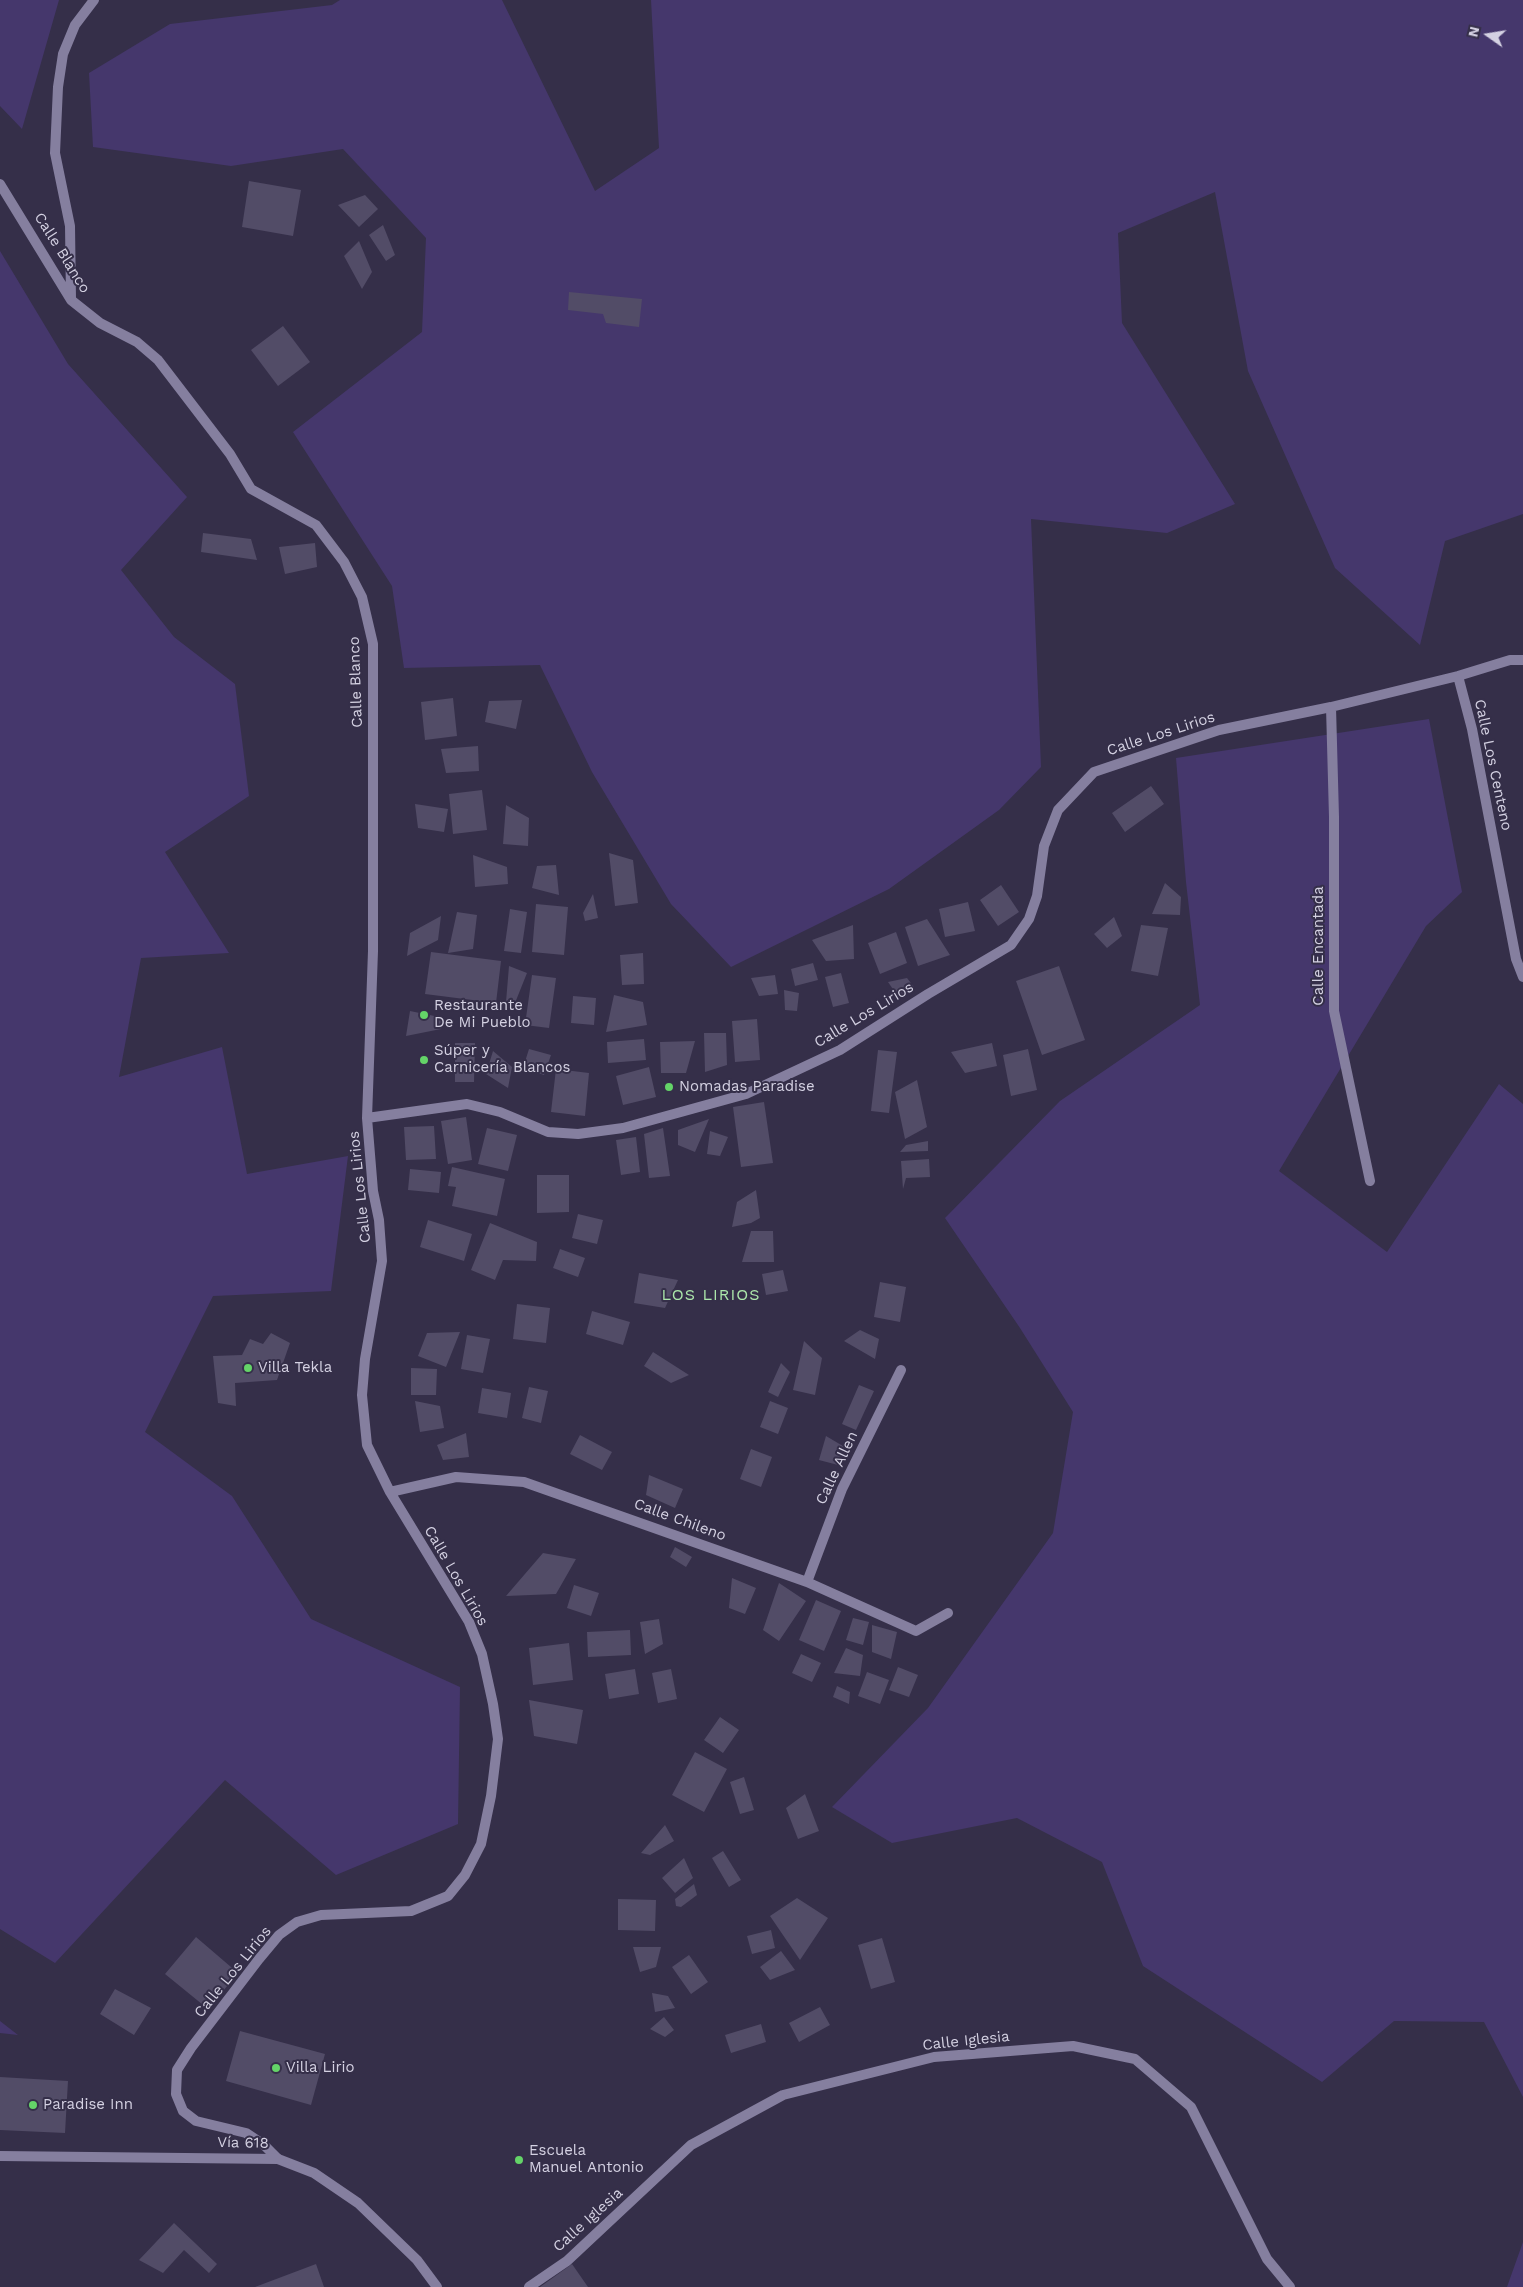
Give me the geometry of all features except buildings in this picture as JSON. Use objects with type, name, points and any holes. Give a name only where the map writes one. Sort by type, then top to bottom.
[{"type":"street","points":[[71,300],[70,226],[55,154],[58,87],[63,54],[75,25],[94,0]]},
{"type":"street","name":"Calle Blanco","points":[[0,184],[71,300],[100,323],[137,342],[158,360],[230,454],[251,489],[316,525],[344,562],[362,597],[373,644],[373,951],[367,1118]]},
{"type":"street","name":"Calle Los Lirios","points":[[278,2159],[264,2145],[246,2133],[196,2121],[184,2111],[176,2094],[177,2070],[191,2048],[259,1959],[279,1936],[297,1922],[321,1915],[411,1911],[448,1896],[466,1875],[481,1844],[491,1796],[498,1739],[493,1704],[482,1654],[469,1622],[390,1492],[367,1445],[362,1395],[365,1359],[382,1261],[379,1220],[373,1191],[367,1118],[468,1104],[500,1112],[548,1132],[578,1134],[623,1128],[746,1094],[840,1050],[928,994],[1011,945],[1029,919],[1037,896],[1044,846],[1058,810],[1094,772],[1219,730],[1331,707],[1458,676],[1510,660],[1523,660]]},
{"type":"street","name":"Calle Los Centeno","points":[[1458,676],[1472,729],[1516,959],[1523,977]]},
{"type":"street","name":"Calle Encantada","points":[[1331,707],[1334,817],[1334,1011],[1370,1181]]},
{"type":"street","name":"Calle Allen","points":[[807,1582],[842,1489],[901,1370]]},
{"type":"street","name":"Calle Chileno","points":[[390,1492],[456,1477],[524,1482],[807,1582],[916,1631],[948,1613]]},
{"type":"street","name":"Calle Iglesia","points":[[529,2287],[567,2261],[691,2146],[783,2095],[934,2057],[1073,2046],[1135,2059],[1191,2107],[1267,2259],[1290,2287]]},
{"type":"street","name":"Vía 618","points":[[0,2156],[278,2159],[314,2173],[358,2203],[417,2260],[437,2287]]},
{"type":"shaded area","points":[[0,0],[59,0],[22,129],[0,106]]},
{"type":"shaded area","points":[[340,0],[502,0],[595,191],[659,148],[651,0],[1523,0],[1523,514],[1445,541],[1420,645],[1335,568],[1248,371],[1215,192],[1118,233],[1122,323],[1235,504],[1167,533],[1031,519],[1041,767],[999,810],[889,889],[731,967],[671,904],[592,772],[540,665],[404,668],[392,586],[293,432],[422,332],[426,238],[343,149],[231,166],[93,147],[89,73],[170,24],[332,5]]},
{"type":"shaded area","points":[[0,251],[68,364],[187,497],[121,570],[174,637],[235,684],[249,796],[165,852],[229,953],[141,958],[119,1077],[222,1047],[247,1174],[348,1156],[331,1291],[213,1296],[145,1432],[232,1496],[311,1619],[460,1687],[458,1824],[336,1875],[225,1780],[55,1963],[0,1929]]},
{"type":"shaded area","points":[[1429,719],[1462,892],[1426,926],[1279,1171],[1387,1252],[1499,1084],[1523,1104],[1523,2097],[1484,2022],[1394,2021],[1322,2082],[1143,1966],[1102,1862],[1017,1818],[892,1843],[832,1807],[928,1708],[1053,1533],[1073,1412],[1020,1328],[945,1218],[1060,1101],[1200,1005],[1186,882],[1176,758]]},
{"type":"shaded area","points":[[0,2021],[18,2035],[0,2033]]},
{"type":"shaded area","points":[[1523,2242],[1523,2287],[1507,2287]]},
{"type":"place","name":"Restaurante De Mi Pueblo","points":[[424,1015]]},
{"type":"place","name":"Súper y Carnicería Blancos","points":[[424,1060]]},
{"type":"place","name":"Nomadas Paradise","points":[[669,1087]]},
{"type":"place","name":"Villa Tekla","points":[[248,1368]]},
{"type":"place","name":"Villa Lirio","points":[[276,2068]]},
{"type":"place","name":"Paradise Inn","points":[[33,2105]]},
{"type":"place","name":"Escuela Manuel Antonio","points":[[519,2160]]},
{"type":"district","name":"LOS LIRIOS","points":[[711,1295]]}]
